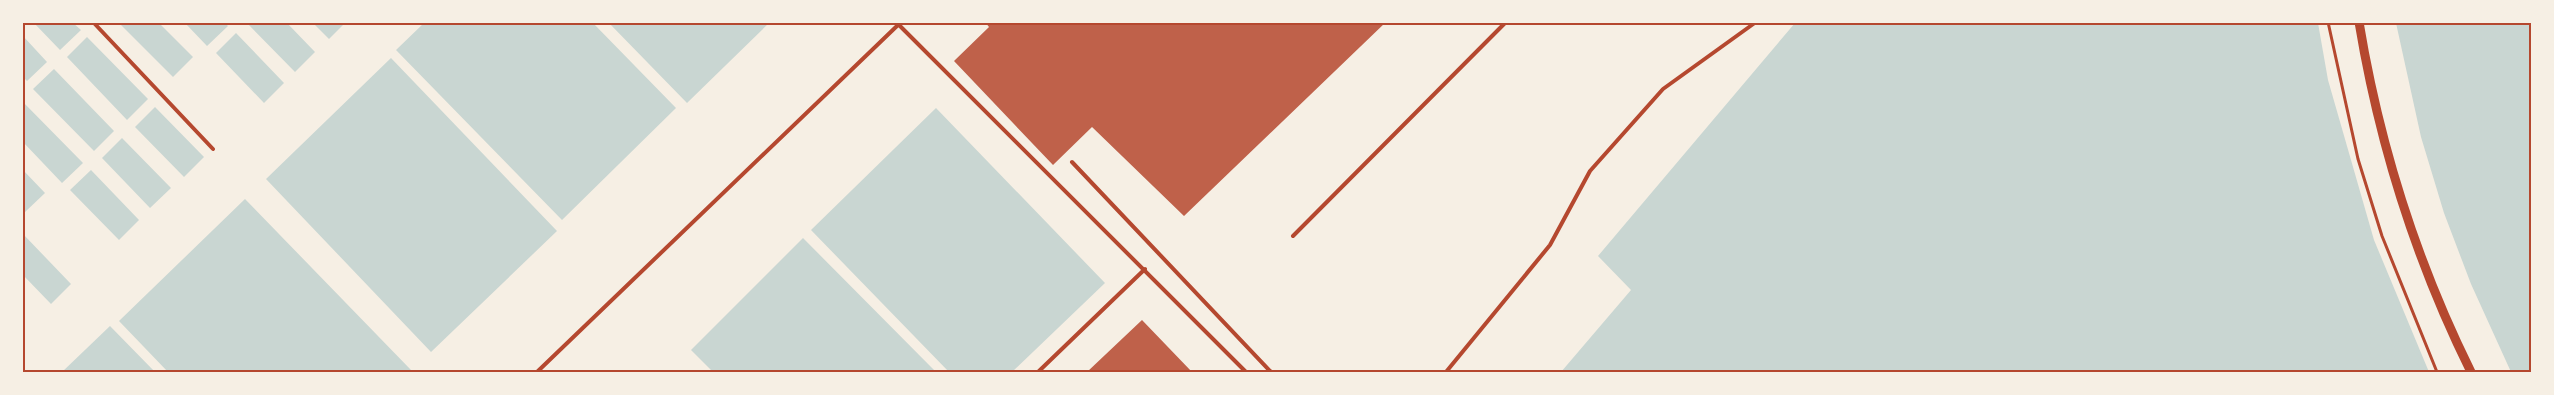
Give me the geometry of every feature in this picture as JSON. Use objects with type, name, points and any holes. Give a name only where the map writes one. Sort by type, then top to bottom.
[{"type":"street","points":[[2359,22],[2367,72],[2397,186],[2446,316],[2471,372]]},
{"type":"lane","points":[[93,22],[214,149]]},
{"type":"lane","points":[[1293,236],[1506,22]]},
{"type":"lane","points":[[1446,372],[1550,244],[1590,171],[1663,89],[1756,22]]},
{"type":"lane","points":[[537,372],[897,24],[1246,372]]},
{"type":"lane","points":[[1072,162],[1271,372]]},
{"type":"lane","points":[[1038,372],[1145,270]]},
{"type":"path","points":[[2328,22],[2358,159],[2382,236],[2437,372]]},
{"type":"shaded area","points":[[34,23],[73,23],[81,30],[60,50]]},
{"type":"shaded area","points":[[119,23],[159,23],[193,57],[173,77]]},
{"type":"shaded area","points":[[185,23],[225,23],[228,26],[207,46]]},
{"type":"shaded area","points":[[247,23],[287,23],[315,52],[295,72]]},
{"type":"shaded area","points":[[313,23],[345,23],[329,39]]},
{"type":"shaded area","points":[[424,23],[593,23],[676,108],[562,220],[396,50]]},
{"type":"shaded area","points":[[609,23],[769,23],[687,103]]},
{"type":"shaded area","points":[[1795,23],[2531,23],[2531,372],[1561,372],[1631,290],[1598,256]]},
{"type":"shaded area","points":[[236,33],[284,83],[264,103],[216,53]]},
{"type":"shaded area","points":[[23,36],[47,62],[27,81],[23,77]]},
{"type":"shaded area","points":[[87,37],[148,99],[127,120],[67,57]]},
{"type":"shaded area","points":[[391,58],[557,231],[431,352],[266,179]]},
{"type":"shaded area","points":[[54,69],[114,131],[94,151],[33,89]]},
{"type":"shaded area","points":[[22,101],[83,163],[62,183],[23,142]]},
{"type":"shaded area","points":[[155,107],[204,157],[184,177],[135,127]]},
{"type":"shaded area","points":[[936,108],[1105,283],[1012,372],[949,372],[811,230]]},
{"type":"shaded area","points":[[122,138],[171,188],[150,208],[102,158]]},
{"type":"shaded area","points":[[23,170],[45,193],[24,213],[22,212]]},
{"type":"shaded area","points":[[91,170],[139,220],[119,240],[70,190]]},
{"type":"shaded area","points":[[245,199],[411,370],[409,372],[168,372],[119,321]]},
{"type":"shaded area","points":[[23,234],[71,284],[51,304],[23,275]]},
{"type":"shaded area","points":[[803,238],[936,372],[713,372],[691,350]]},
{"type":"shaded area","points":[[110,326],[155,372],[62,372]]},
{"type":"pier","points":[[2318,23],[2396,23],[2421,137],[2444,213],[2471,284],[2511,372],[2429,372],[2374,240],[2328,80]]},
{"type":"building","points":[[985,22],[1386,22],[1184,216],[1092,127],[1053,165],[954,61],[989,27]]},
{"type":"building","points":[[1142,320],[1192,372],[1087,372]]}]
